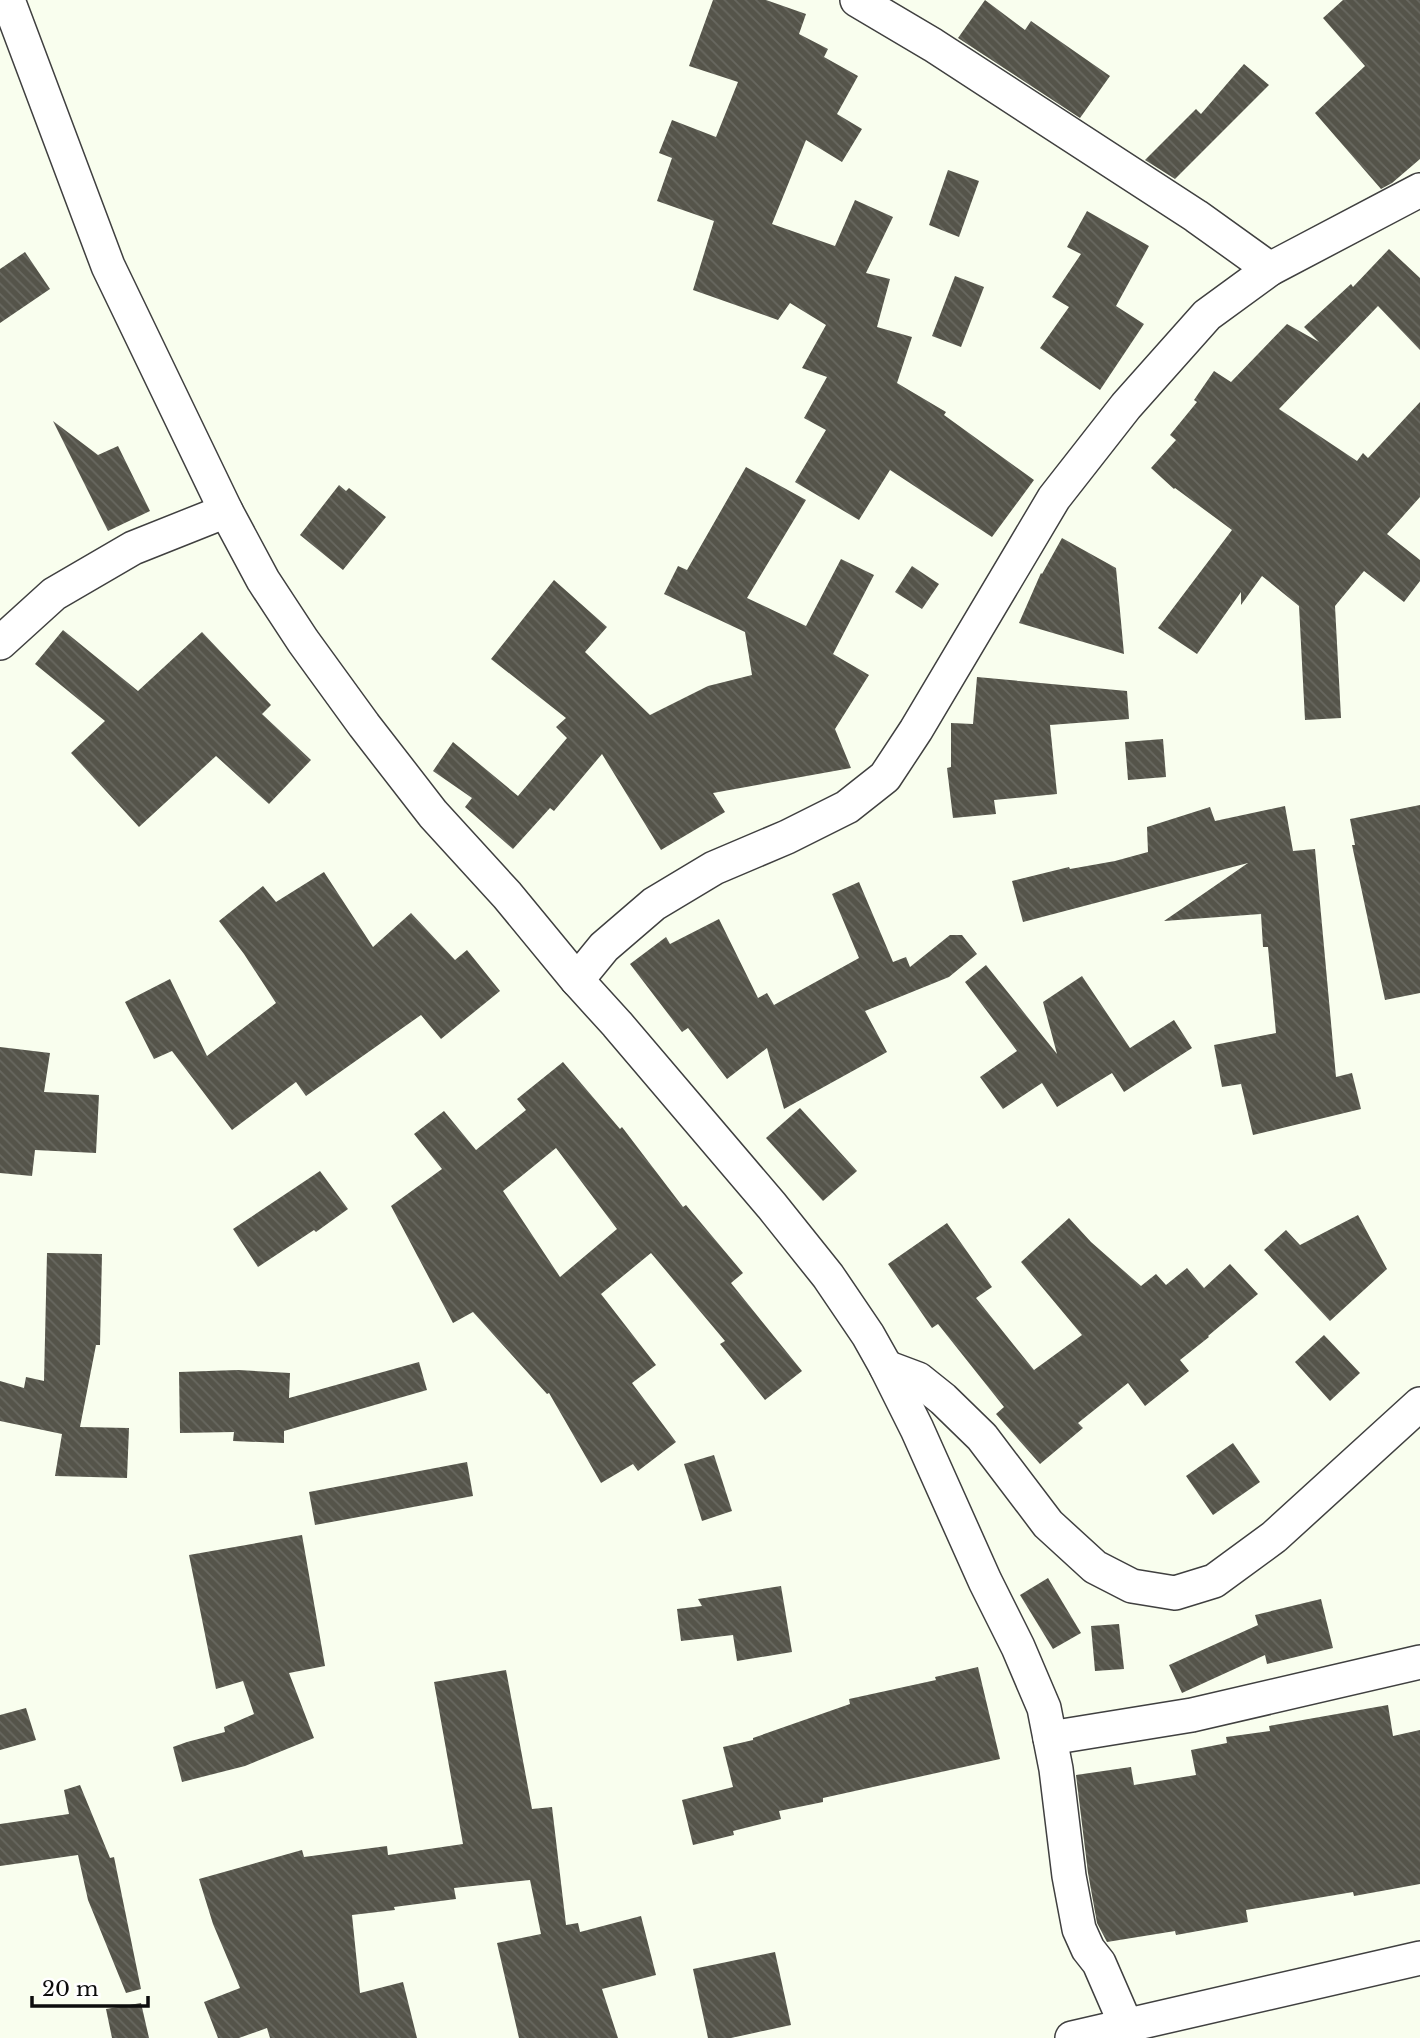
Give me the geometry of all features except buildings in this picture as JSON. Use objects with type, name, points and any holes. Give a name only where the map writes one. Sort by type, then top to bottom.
[{"type":"street","points":[[8,0],[108,267],[263,580],[363,725],[433,814],[507,895],[772,1206],[828,1276],[886,1367],[1044,1708],[1056,1769],[1069,1876],[1079,1930],[1088,1949],[1099,1963],[1126,2025]]},
{"type":"street","points":[[857,0],[933,45],[1196,216],[1270,270]]},
{"type":"street","points":[[577,980],[604,947],[654,904],[714,868],[787,837],[847,807],[885,777],[916,730],[1054,498],[1126,406],[1207,316],[1270,270],[1420,190]]},
{"type":"street","points":[[0,643],[54,594],[133,548],[226,510]]},
{"type":"street","points":[[886,1367],[918,1379],[943,1398],[982,1437],[1048,1524],[1095,1567],[1132,1587],[1175,1592],[1214,1581],[1274,1537],[1420,1404]]},
{"type":"street","points":[[1050,1738],[1192,1715],[1420,1662]]},
{"type":"street","points":[[1073,2038],[1420,1958]]}]
